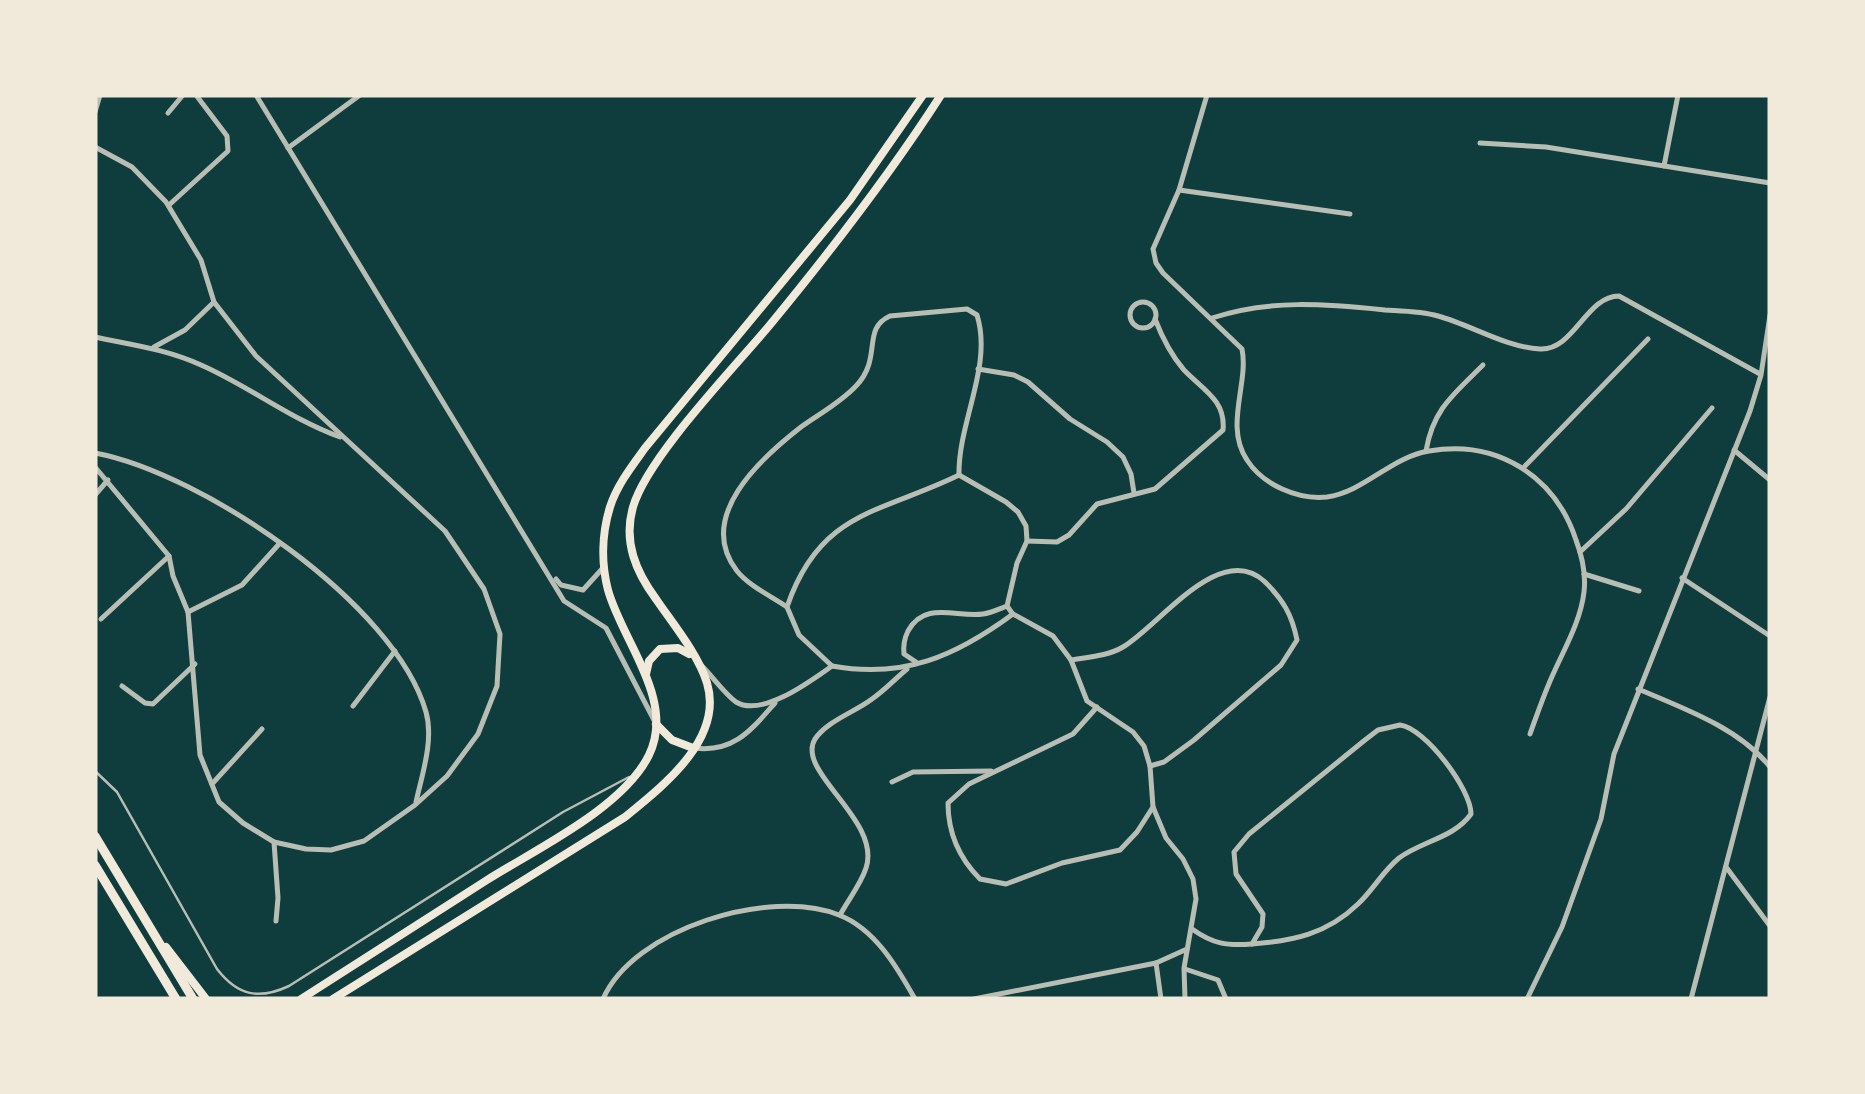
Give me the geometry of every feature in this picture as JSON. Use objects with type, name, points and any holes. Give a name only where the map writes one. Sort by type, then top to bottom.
[{"type":"highway","points":[[95,836],[174,961],[193,999]]},
{"type":"highway","points":[[95,865],[176,999]]},
{"type":"main road","points":[[301,999],[602,806],[634,774],[651,750],[656,724],[645,677],[618,617],[603,566],[610,506],[623,479],[668,418],[850,200],[923,95]]},
{"type":"main road","points":[[333,999],[625,817],[668,782],[693,748],[708,721],[707,682],[634,561],[629,530],[639,492],[681,432],[858,215],[941,95]]},
{"type":"main road","points":[[645,677],[649,661],[660,649],[678,648],[693,657]]},
{"type":"main road","points":[[656,724],[672,740],[693,748]]},
{"type":"main road","points":[[149,924],[206,999]]},
{"type":"street","points":[[95,112],[100,95]]},
{"type":"street","points":[[168,113],[182,95]]},
{"type":"street","points":[[168,206],[228,151],[227,136],[196,95]]},
{"type":"street","points":[[256,95],[564,601],[606,628],[656,724]]},
{"type":"street","points":[[288,148],[360,95]]},
{"type":"street","points":[[1207,95],[1178,190],[1153,249],[1156,263],[1242,349],[1244,367],[1237,398],[1239,432],[1247,460],[1279,487],[1298,495],[1330,496],[1402,458],[1453,448],[1478,450],[1524,467],[1557,498],[1580,552],[1584,593],[1530,734]]},
{"type":"street","points":[[1664,166],[1678,95]]},
{"type":"street","points":[[1480,143],[1546,147],[1770,183]]},
{"type":"street","points":[[95,147],[132,167],[168,206],[201,260],[214,302],[256,356],[445,531],[484,589],[500,634],[497,686],[478,734],[447,776],[415,805],[364,841],[331,850],[306,850],[274,842],[219,802],[200,755],[188,612],[169,556],[95,467]]},
{"type":"street","points":[[1178,190],[1350,214]]},
{"type":"street","points":[[1212,318],[1252,306],[1322,304],[1432,314],[1524,346],[1546,349],[1564,338],[1601,302],[1619,296],[1761,375]]},
{"type":"street","points":[[154,347],[185,330],[214,302]]},
{"type":"street","points":[[1027,541],[1057,542],[1069,535],[1097,504],[1155,489],[1222,430],[1220,406],[1183,368],[1164,340],[1156,311],[1148,302],[1136,304],[1131,312],[1138,326],[1147,327],[1156,319]]},
{"type":"street","points":[[909,667],[858,671],[832,666],[799,635],[787,606],[738,572],[722,529],[725,514],[745,481],[776,446],[834,405],[868,372],[873,330],[890,316],[974,310],[981,332],[960,475]]},
{"type":"street","points":[[1527,999],[1562,927],[1601,819],[1614,754],[1761,375],[1769,319]]},
{"type":"street","points":[[95,337],[154,347],[202,365],[309,426],[341,438]]},
{"type":"street","points":[[1524,467],[1648,339]]},
{"type":"street","points":[[1426,451],[1430,426],[1451,397],[1483,365]]},
{"type":"street","points":[[977,369],[1014,375],[1028,382],[1070,420],[1107,442],[1124,457],[1134,493]]},
{"type":"street","points":[[1580,552],[1626,508],[1712,408]]},
{"type":"street","points":[[1733,450],[1770,480]]},
{"type":"street","points":[[95,453],[148,469],[204,495],[280,543],[333,583],[395,652],[427,714],[427,755],[415,805]]},
{"type":"street","points":[[787,606],[792,590],[820,550],[870,510],[960,475],[1018,512],[1026,526],[1027,541],[1017,563],[1007,606],[1013,614],[1054,636],[1071,660],[1087,701],[1134,732],[1144,746],[1150,766],[1153,807],[1166,838],[1193,879],[1196,899],[1184,968],[1184,999]]},
{"type":"street","points":[[95,496],[108,480]]},
{"type":"street","points":[[188,612],[242,585],[280,543]]},
{"type":"street","points":[[100,619],[169,556]]},
{"type":"street","points":[[548,572],[561,585],[583,590],[603,566]]},
{"type":"street","points":[[1071,660],[1124,647],[1199,586],[1228,570],[1256,574],[1276,592],[1291,613],[1297,640],[1281,665],[1194,740],[1164,762],[1150,766]]},
{"type":"street","points":[[1584,574],[1639,591]]},
{"type":"street","points":[[1682,578],[1770,636]]},
{"type":"street","points":[[918,663],[904,654],[903,647],[913,622],[924,614],[938,611],[981,615],[1007,606]]},
{"type":"street","points":[[840,915],[867,866],[867,843],[856,819],[814,766],[811,751],[816,738],[873,699],[909,667],[974,643],[1013,614]]},
{"type":"street","points":[[353,706],[395,652]]},
{"type":"street","points":[[693,657],[740,704],[777,701]]},
{"type":"street","points":[[122,686],[145,703],[153,704],[194,664]]},
{"type":"street","points":[[693,748],[719,748],[745,738],[777,701],[832,666]]},
{"type":"street","points":[[1638,689],[1690,711],[1756,749],[1770,767]]},
{"type":"street","points":[[1691,999],[1770,697]]},
{"type":"street","points":[[1096,707],[1073,734],[969,784],[948,803],[948,822],[959,853],[980,879],[992,883],[1019,880],[1062,863],[1120,850],[1153,807]]},
{"type":"street","points":[[1192,929],[1225,946],[1252,944],[1297,940],[1358,905],[1402,856],[1455,830],[1472,808],[1463,788],[1420,734],[1400,725],[1378,730],[1239,844],[1233,867],[1263,914],[1262,927],[1252,944]]},
{"type":"street","points":[[212,784],[262,728]]},
{"type":"street","points":[[892,782],[912,772],[930,770],[994,771]]},
{"type":"street","points":[[274,842],[276,921]]},
{"type":"street","points":[[1726,867],[1770,926]]},
{"type":"street","points":[[603,999],[609,985],[638,956],[706,919],[746,907],[807,908],[840,915],[872,937],[899,970],[915,999]]},
{"type":"street","points":[[974,999],[1156,963],[1187,949]]},
{"type":"street","points":[[1186,959],[1218,980],[1226,999]]},
{"type":"street","points":[[1156,963],[1162,999]]},
{"type":"street","points":[[1184,968],[1202,972]]},
{"type":"lane","points":[[95,771],[118,792],[188,921],[227,982],[254,996],[290,986],[563,812],[634,774]]}]
